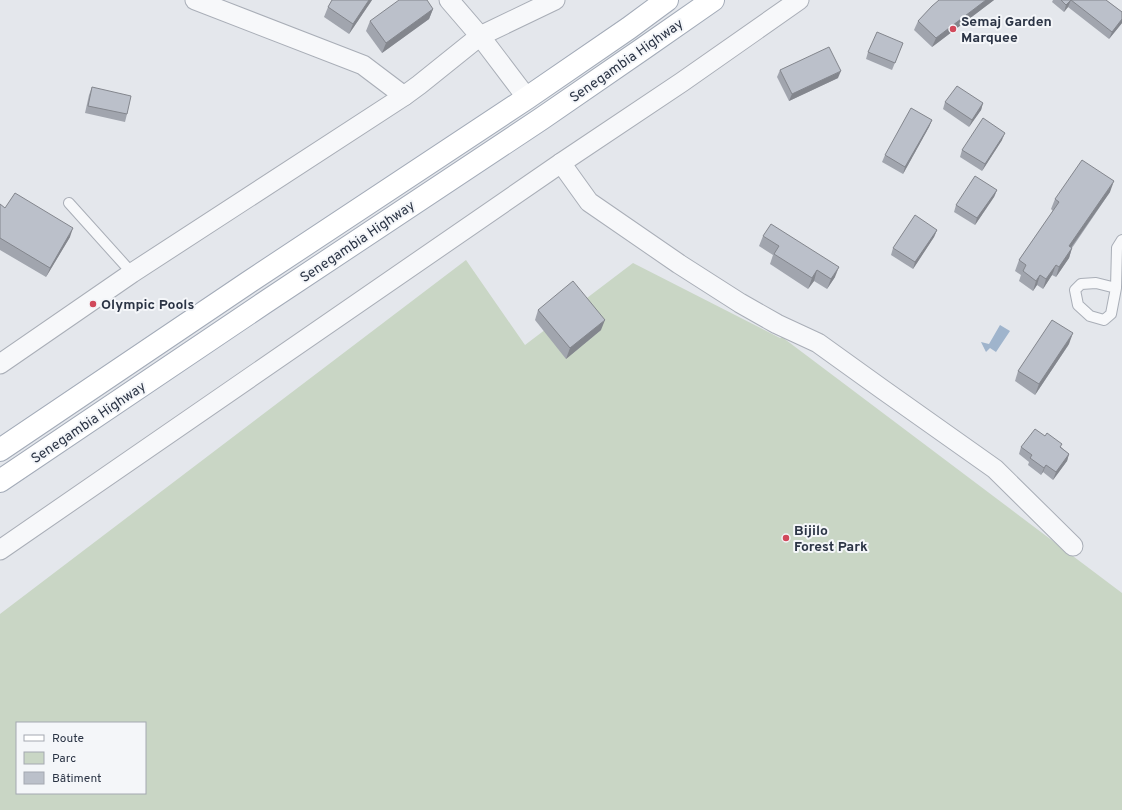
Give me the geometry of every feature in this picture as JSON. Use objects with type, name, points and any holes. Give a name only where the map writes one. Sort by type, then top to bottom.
[{"type":"main road","name":"Senegambia Highway","points":[[0,450],[242,286],[527,98],[667,0]]},
{"type":"main road","name":"Senegambia Highway","points":[[0,481],[541,119],[713,0]]},
{"type":"street","points":[[195,0],[363,66],[404,96]]},
{"type":"street","points":[[448,0],[480,36],[527,98]]},
{"type":"street","points":[[0,364],[132,273],[404,96],[480,36],[554,0]]},
{"type":"street","points":[[0,550],[561,163],[682,82],[799,0]]},
{"type":"street","points":[[561,163],[589,202],[679,264],[740,303],[777,324],[818,343],[995,469],[1073,546]]},
{"type":"lane","points":[[69,203],[132,273]]},
{"type":"lane","points":[[1116,288],[1096,283],[1080,284],[1075,290],[1078,305],[1090,316],[1104,320],[1111,314],[1116,288],[1117,248],[1122,240]]},
{"type":"green space","points":[[466,260],[525,345],[633,263],[780,338],[782,337],[1122,593],[1122,810],[0,810],[0,614]]},
{"type":"water","points":[[1000,325],[1010,331],[996,352],[990,348],[986,352],[981,342],[989,344]]},
{"type":"building","points":[[332,0],[369,0],[353,24],[328,7]]},
{"type":"building","points":[[399,0],[427,0],[433,9],[386,43],[370,21]]},
{"type":"building","points":[[939,0],[986,0],[936,38],[918,21]]},
{"type":"building","points":[[1061,0],[1071,0],[1066,5]]},
{"type":"building","points":[[1071,0],[1106,0],[1122,12],[1122,19],[1112,32]]},
{"type":"building","points":[[877,32],[903,43],[895,63],[868,52]]},
{"type":"building","points":[[829,47],[841,71],[792,94],[780,70]]},
{"type":"building","points":[[957,86],[983,103],[972,120],[945,102]]},
{"type":"building","points":[[92,87],[131,96],[127,114],[88,106]]},
{"type":"building","points":[[911,108],[932,120],[905,167],[885,155]]},
{"type":"building","points":[[983,118],[1005,133],[985,164],[962,150]]},
{"type":"building","points":[[1082,160],[1114,181],[1069,246],[1072,248],[1059,267],[1056,265],[1046,279],[1040,275],[1036,281],[1023,271],[1026,265],[1019,260],[1059,202],[1055,199]]},
{"type":"building","points":[[975,176],[997,190],[977,218],[956,205]]},
{"type":"building","points":[[15,193],[73,228],[50,268],[0,238],[0,204],[5,208]]},
{"type":"building","points":[[915,215],[937,230],[915,262],[893,248]]},
{"type":"building","points":[[771,224],[839,267],[831,279],[817,270],[812,278],[774,254],[779,246],[763,236]]},
{"type":"building","points":[[573,281],[605,320],[570,348],[538,310]]},
{"type":"building","points":[[1052,320],[1073,333],[1039,384],[1018,371]]},
{"type":"building","points":[[1035,429],[1045,436],[1047,433],[1062,444],[1060,447],[1069,454],[1056,472],[1046,465],[1044,468],[1030,458],[1032,455],[1021,447]]},
{"type":"place","name":"Semaj Garden Marquee","points":[[953,29]]},
{"type":"place","name":"Olympic Pools","points":[[93,304]]},
{"type":"place","name":"Bijilo Forest Park","points":[[786,538]]}]
